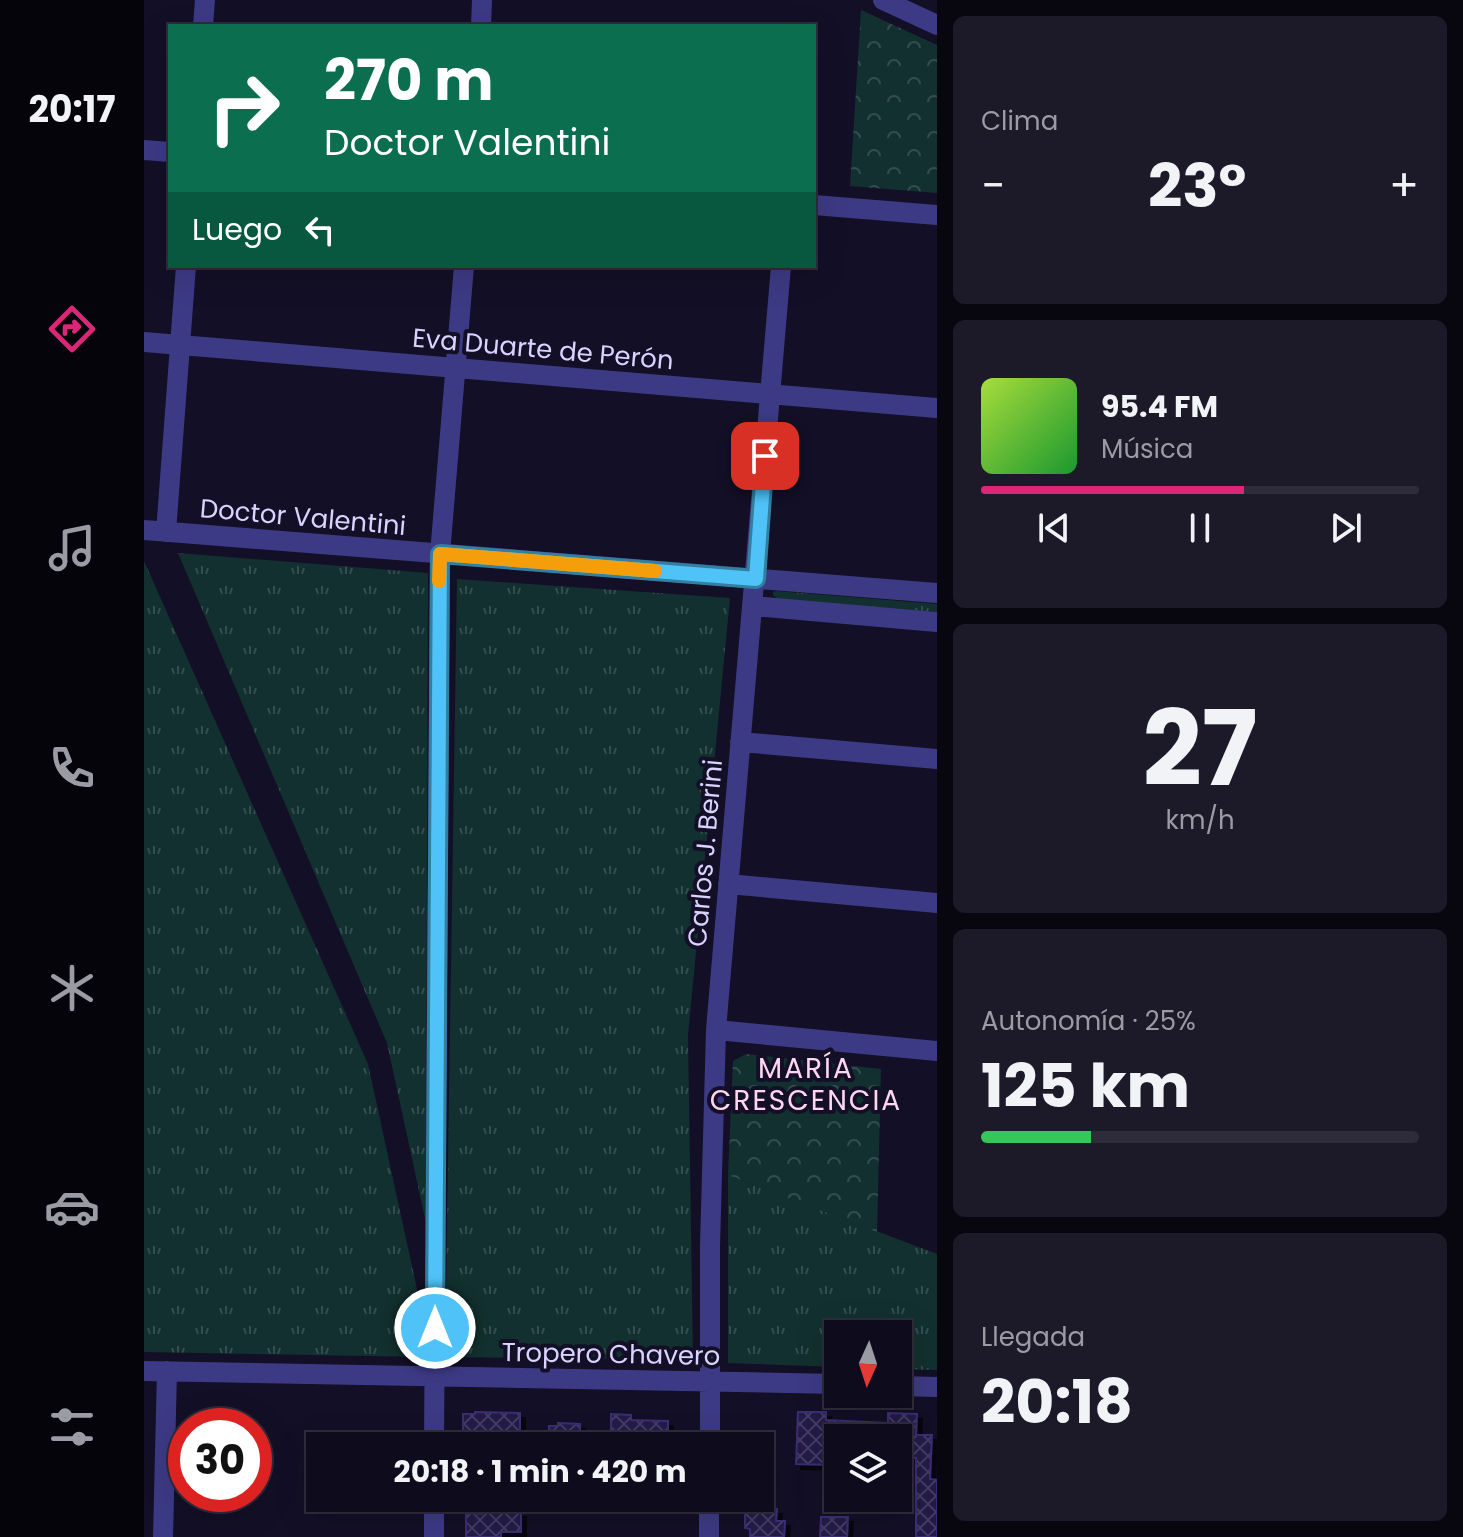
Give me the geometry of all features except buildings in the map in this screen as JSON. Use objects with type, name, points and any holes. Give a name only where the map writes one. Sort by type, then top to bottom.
[{"type":"street","points":[[203,24],[205,0]]},
{"type":"street","points":[[481,24],[482,0]]},
{"type":"street","points":[[883,0],[937,25]]},
{"type":"street","points":[[144,150],[168,152]]},
{"type":"street","points":[[816,205],[937,215]]},
{"type":"street","points":[[166,532],[186,268]]},
{"type":"street","points":[[434,1432],[440,554],[464,268]]},
{"type":"street","name":"Carlos J. Berini","points":[[710,1432],[710,1246],[716,1030],[781,268]]},
{"type":"street","name":"Eva Duarte de Perón","points":[[144,342],[937,408]]},
{"type":"street","name":"Doctor Valentini","points":[[144,530],[937,593]]},
{"type":"street","points":[[753,606],[937,622]]},
{"type":"street","points":[[740,742],[937,759]]},
{"type":"street","points":[[728,884],[937,903]]},
{"type":"street","points":[[716,1030],[937,1051]]},
{"type":"street","name":"Tropero Chavero","points":[[144,1371],[824,1384]]},
{"type":"street","points":[[163,1537],[167,1371]]},
{"type":"street","points":[[912,1386],[937,1387]]},
{"type":"street","points":[[434,1512],[434,1537]]},
{"type":"street","points":[[709,1512],[709,1537]]},
{"type":"green space","points":[[861,10],[937,45],[937,193],[850,186]]},
{"type":"green space","points":[[178,553],[428,573],[426,1223],[387,1043]]},
{"type":"green space","points":[[144,561],[368,1064],[425,1326],[425,1357],[144,1352]]},
{"type":"green space","points":[[457,579],[730,598],[688,1035],[693,1360],[445,1357]]},
{"type":"green space","points":[[776,591],[937,604],[937,612],[778,599],[773,595]]},
{"type":"green space","points":[[746,1054],[881,1069],[877,1232],[728,1175],[733,1061]]},
{"type":"green space","points":[[728,1175],[937,1254],[937,1370],[912,1369],[912,1320],[824,1320],[824,1366],[728,1363]]},
{"type":"slow traffic","points":[[439,581],[440,554],[655,571]]},
{"type":"district","name":"MARÍA CRESCENCIA","points":[[806,1084]]},
{"type":"route","points":[[435,1328],[440,554],[756,579],[765,456]]}]
